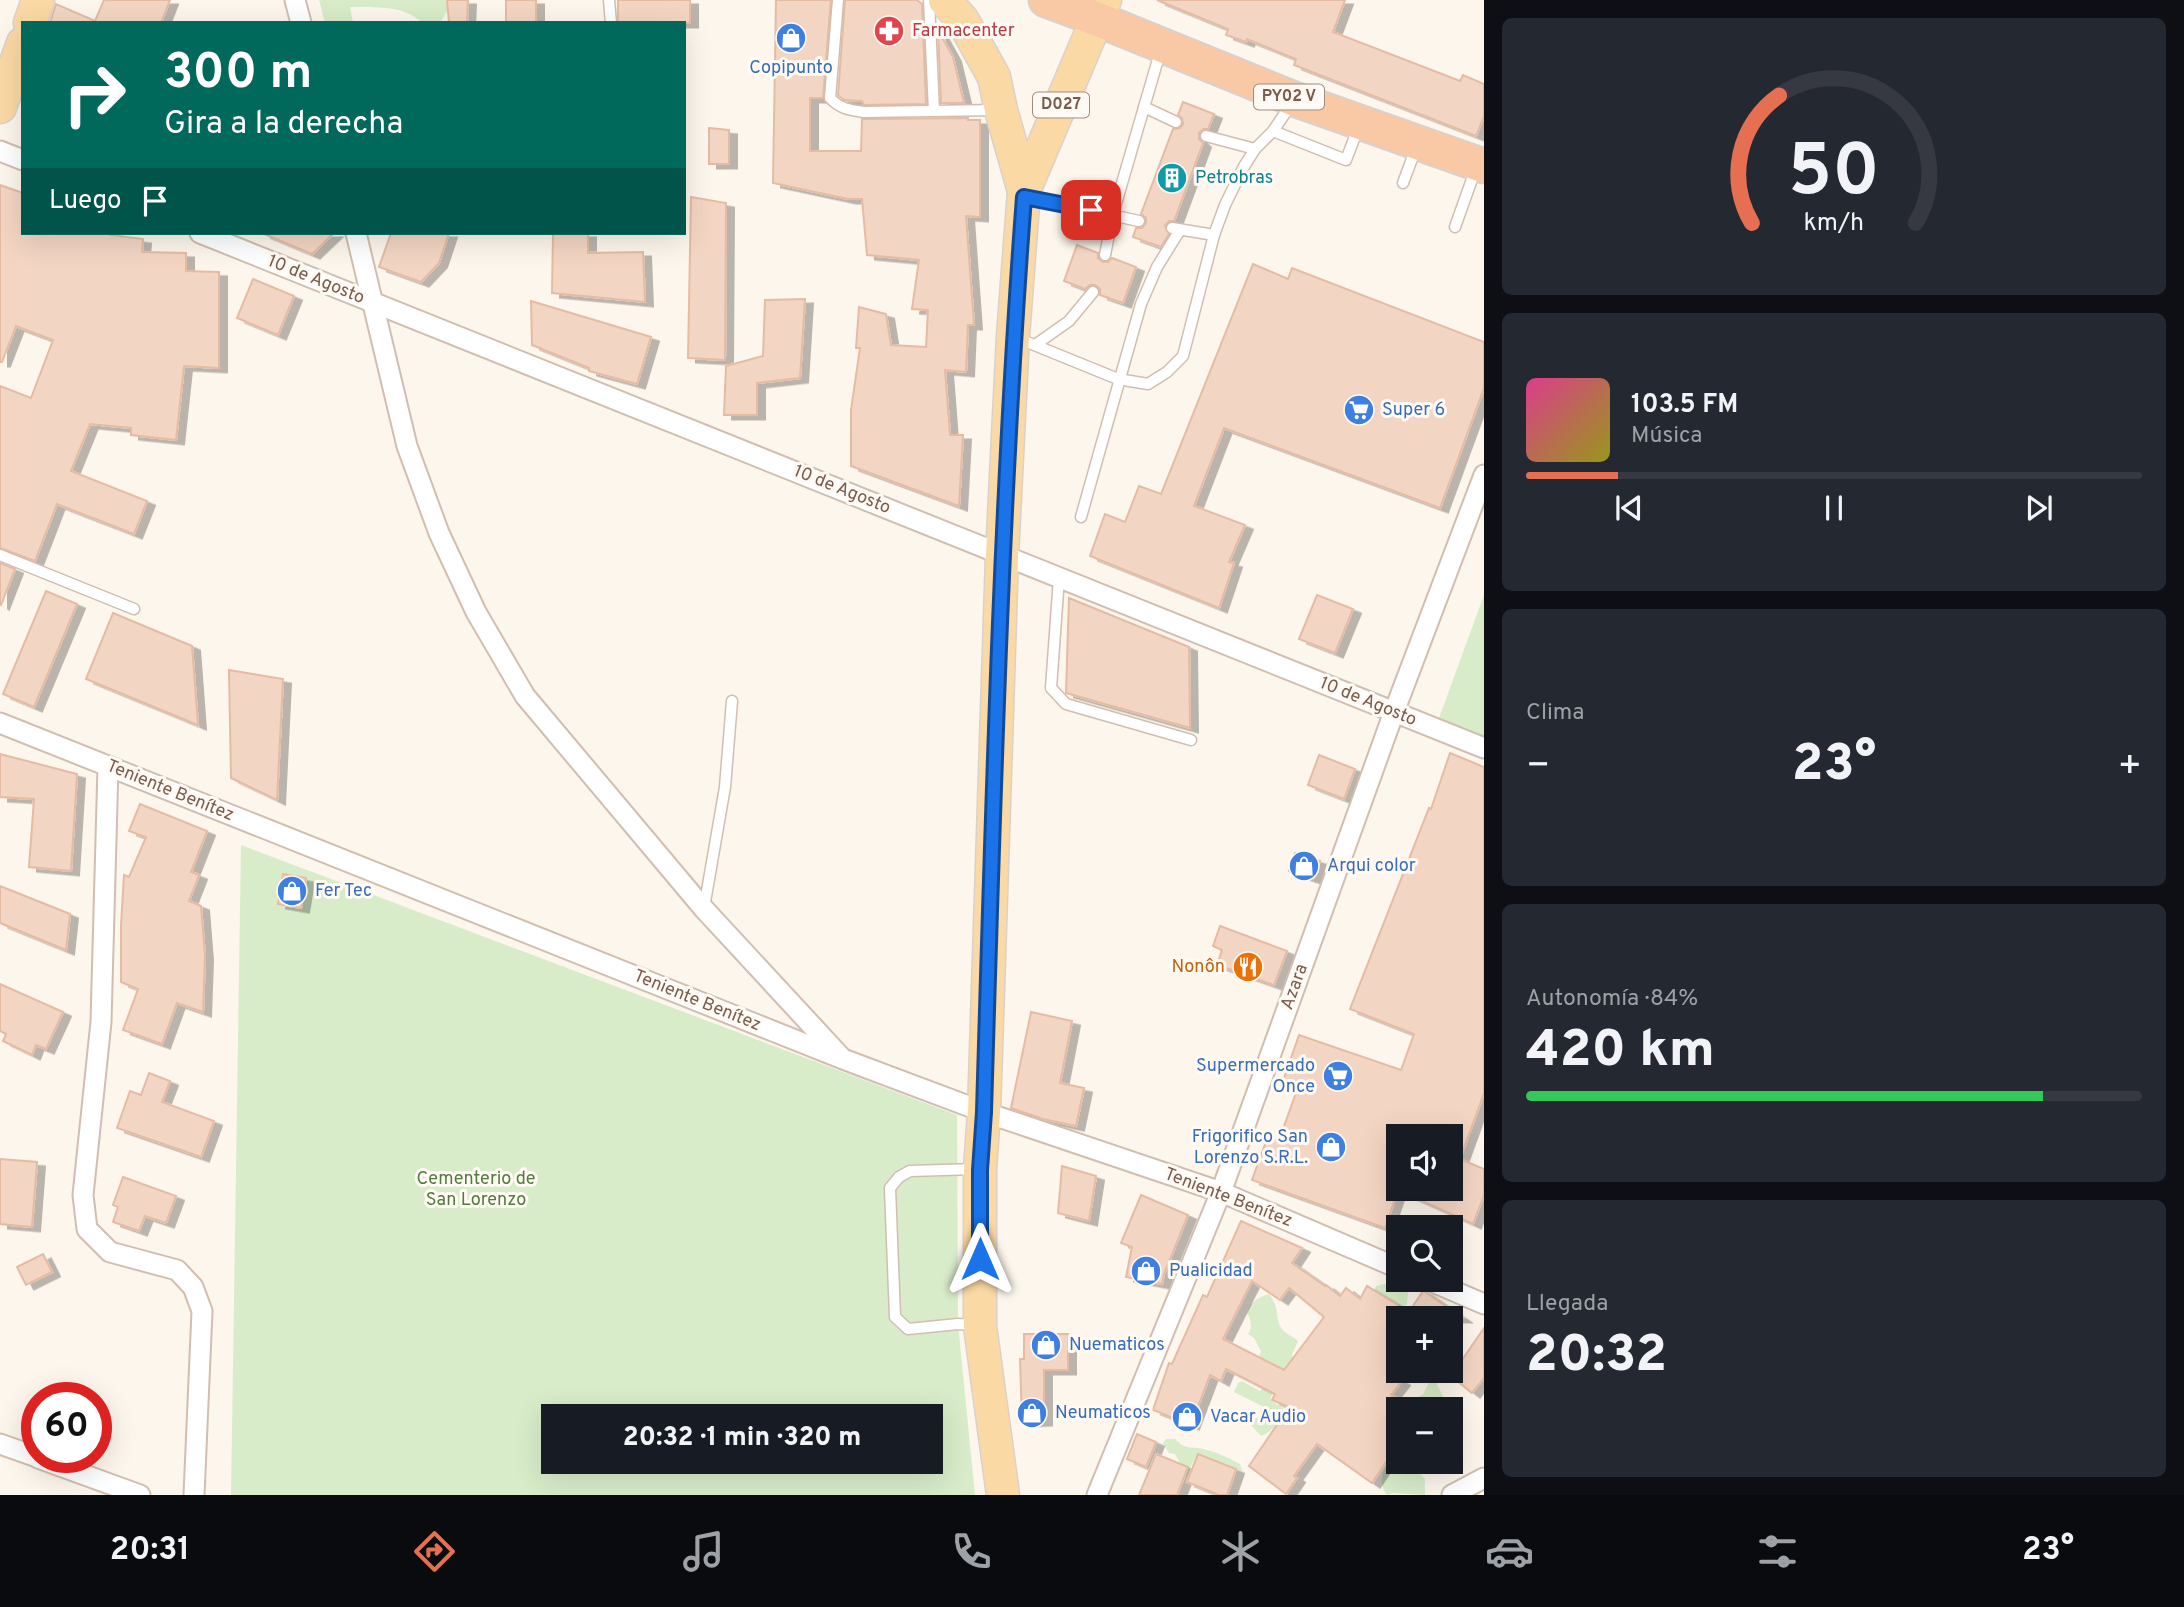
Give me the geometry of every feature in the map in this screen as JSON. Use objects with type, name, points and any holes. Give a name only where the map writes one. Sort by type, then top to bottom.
[{"type":"highway","name":"PY02 V","points":[[1046,0],[1101,9],[1162,45],[1294,99],[1481,165]]},
{"type":"main road","points":[[31,21],[38,0]]},
{"type":"main road","points":[[935,2],[963,21],[994,77],[1024,194]]},
{"type":"main road","name":"D027","points":[[1003,1495],[980,1326],[980,1170],[1002,556],[1024,340],[1024,194],[1101,9]]},
{"type":"main road","points":[[0,107],[21,49]]},
{"type":"street","points":[[295,0],[300,21]]},
{"type":"street","points":[[0,151],[21,159]]},
{"type":"street","name":"10 de Agosto","points":[[205,235],[1484,748]]},
{"type":"street","points":[[357,235],[407,446],[439,533],[476,612],[524,696],[704,909],[843,1059]]},
{"type":"street","name":"Azara","points":[[1097,1495],[1221,1192],[1394,712],[1484,475]]},
{"type":"street","name":"Teniente Benítez","points":[[0,723],[843,1059],[984,1112],[1221,1192],[1386,1263]]},
{"type":"street","points":[[108,766],[101,1022],[83,1195],[87,1229],[110,1252],[177,1270],[193,1287],[202,1311],[194,1495]]},
{"type":"street","points":[[1456,1292],[1484,1304]]},
{"type":"street","points":[[0,1444],[21,1451]]},
{"type":"street","points":[[81,1473],[141,1495]]},
{"type":"street","points":[[1452,1495],[1484,1478]]},
{"type":"lane","points":[[609,0],[611,21]]},
{"type":"lane","points":[[838,0],[830,98],[837,105],[864,112],[1001,110]]},
{"type":"lane","points":[[917,0],[935,2],[934,111]]},
{"type":"lane","points":[[1105,255],[1113,214],[1162,45]]},
{"type":"lane","points":[[1024,340],[1118,379],[1147,384],[1167,372],[1183,356],[1214,235],[1242,168],[1255,149],[1273,131],[1294,99]]},
{"type":"lane","points":[[1144,107],[1175,122]]},
{"type":"lane","points":[[1273,131],[1346,160],[1361,122]]},
{"type":"lane","points":[[1206,136],[1255,149]]},
{"type":"lane","points":[[1403,183],[1418,143]]},
{"type":"lane","points":[[1455,227],[1481,165]]},
{"type":"lane","points":[[1024,194],[1139,221]]},
{"type":"lane","points":[[1081,517],[1118,379],[1141,304],[1157,267],[1176,229],[1214,235]]},
{"type":"lane","points":[[1024,340],[1069,321],[1093,292]]},
{"type":"lane","points":[[0,555],[134,609]]},
{"type":"lane","points":[[1059,578],[1051,688],[1056,695],[1066,704],[1191,740]]},
{"type":"lane","points":[[704,909],[724,787],[732,701]]},
{"type":"lane","points":[[980,1170],[910,1171],[899,1177],[890,1188],[895,1317],[908,1329],[958,1324],[980,1326]]},
{"type":"green space","points":[[319,0],[447,0],[448,10],[441,21],[420,21],[407,13],[379,7],[350,7],[353,21],[324,21]]},
{"type":"green space","points":[[1484,595],[1484,739],[1438,721]]},
{"type":"green space","name":"Cementerio de San Lorenzo","points":[[241,845],[957,1115],[958,1324],[975,1495],[231,1495]]},
{"type":"green space","points":[[1386,1284],[1386,1292],[1408,1292],[1407,1304],[1389,1306],[1374,1293],[1376,1286]]},
{"type":"green space","points":[[1269,1294],[1275,1304],[1281,1328],[1298,1341],[1292,1355],[1292,1375],[1258,1360],[1261,1351],[1254,1338],[1248,1334],[1251,1326],[1248,1309],[1255,1301]]},
{"type":"green space","points":[[1242,1381],[1260,1391],[1268,1381],[1275,1386],[1270,1400],[1283,1408],[1276,1425],[1261,1436],[1250,1424],[1256,1418],[1261,1418],[1265,1412],[1262,1406],[1234,1392]]},
{"type":"green space","points":[[1429,1383],[1437,1383],[1443,1397],[1418,1397]]},
{"type":"green space","points":[[1166,1439],[1175,1439],[1187,1447],[1224,1456],[1240,1464],[1242,1471],[1201,1454],[1184,1477],[1185,1472],[1175,1454],[1169,1453],[1163,1443]]},
{"type":"green space","points":[[1386,1468],[1386,1474],[1421,1474],[1425,1479],[1425,1495],[1387,1495],[1382,1485]]},
{"type":"building","points":[[104,0],[170,0],[162,21],[95,21]]},
{"type":"building","points":[[447,0],[468,0],[467,21],[449,21]]},
{"type":"building","points":[[506,0],[536,0],[536,21],[506,21]]},
{"type":"building","points":[[618,0],[690,0],[690,23],[618,21]]},
{"type":"building","points":[[776,0],[831,0],[823,98],[810,98],[810,151],[861,151],[862,119],[980,120],[980,217],[966,216],[974,325],[968,325],[966,372],[945,370],[950,435],[963,435],[959,506],[851,466],[851,410],[860,348],[856,348],[859,307],[886,314],[891,345],[926,347],[928,310],[912,309],[919,260],[867,255],[862,199],[848,199],[773,183]]},
{"type":"building","name":"Farmacenter","points":[[845,0],[917,0],[922,4],[926,104],[864,105],[862,101],[844,100],[838,95]]},
{"type":"building","points":[[1157,0],[1345,0],[1333,32],[1460,81],[1463,75],[1484,84],[1484,116],[1476,136],[1294,65],[1296,59],[1247,39],[1246,42],[1226,35],[1228,29]]},
{"type":"building","points":[[56,4],[95,21],[51,21]]},
{"type":"building","points":[[938,30],[953,57],[964,103],[941,103]]},
{"type":"building","name":"Petrobras","points":[[1183,102],[1214,114],[1208,129],[1199,133],[1199,139],[1203,143],[1174,221],[1169,221],[1165,226],[1169,234],[1161,247],[1133,237],[1136,228],[1142,228],[1146,223],[1146,218],[1141,214],[1173,129],[1180,128],[1183,124],[1178,115]]},
{"type":"building","points":[[709,128],[729,130],[729,164],[709,164]]},
{"type":"building","points":[[0,185],[21,192],[21,235],[111,235],[143,239],[142,252],[186,253],[186,271],[219,272],[219,368],[184,366],[176,440],[131,435],[131,428],[90,424],[71,471],[147,501],[134,534],[57,504],[35,561],[0,548],[0,386],[31,398],[53,340],[16,326],[0,362]]},
{"type":"building","points":[[691,197],[726,203],[725,360],[688,358]]},
{"type":"building","points":[[267,235],[332,235],[312,254]]},
{"type":"building","points":[[390,235],[448,235],[439,263],[421,282],[379,267]]},
{"type":"building","points":[[553,235],[588,235],[588,253],[643,252],[645,302],[552,293]]},
{"type":"building","points":[[1077,245],[1098,253],[1098,258],[1103,262],[1112,258],[1136,267],[1123,303],[1100,295],[1100,289],[1095,285],[1085,289],[1064,281]]},
{"type":"building","name":"Super 6","points":[[1253,264],[1288,279],[1292,268],[1484,342],[1484,388],[1440,508],[1224,428],[1194,506],[1245,525],[1229,562],[1234,563],[1219,608],[1090,556],[1105,514],[1125,522],[1139,486],[1161,494]]},
{"type":"building","points":[[253,279],[294,296],[278,335],[237,318]]},
{"type":"building","points":[[805,299],[800,378],[757,383],[757,415],[724,415],[726,366],[763,356],[765,300]]},
{"type":"building","points":[[531,301],[651,337],[637,384],[589,371],[589,368],[532,345]]},
{"type":"building","points":[[0,563],[15,569],[1,605],[0,604]]},
{"type":"building","points":[[46,591],[77,604],[34,707],[3,694]]},
{"type":"building","points":[[1317,595],[1353,609],[1335,653],[1299,639]]},
{"type":"building","points":[[1069,598],[1189,647],[1190,728],[1066,693]]},
{"type":"building","points":[[113,613],[192,646],[198,725],[86,679]]},
{"type":"building","points":[[229,670],[283,679],[277,800],[231,778]]},
{"type":"building","points":[[1450,753],[1484,767],[1484,1093],[1463,1151],[1463,1124],[1386,1124],[1386,1201],[1394,1201],[1389,1215],[1386,1215],[1385,1228],[1252,1180],[1268,1136],[1279,1140],[1297,1090],[1282,1084],[1299,1035],[1401,1070],[1414,1034],[1350,1009],[1429,808],[1431,809]]},
{"type":"building","points":[[0,754],[77,774],[71,871],[29,867],[34,799],[0,797]]},
{"type":"building","points":[[1319,755],[1355,769],[1344,799],[1308,785]]},
{"type":"building","points":[[140,804],[207,831],[191,872],[199,875],[189,901],[201,906],[205,956],[203,1012],[177,1003],[162,1044],[123,1030],[138,989],[121,982],[121,925],[124,875],[129,877],[146,837],[129,831]]},
{"type":"building","name":"Arqui color","points":[[1295,853],[1320,861],[1313,879],[1289,871]]},
{"type":"building","name":"Fer Tec","points":[[283,874],[306,878],[301,908],[278,904]]},
{"type":"building","points":[[0,886],[70,914],[66,950],[0,923]]},
{"type":"building","points":[[1220,926],[1287,951],[1274,985],[1217,965],[1222,950],[1213,946]]},
{"type":"building","points":[[0,984],[63,1012],[46,1049],[36,1045],[32,1055],[3,1041],[6,1034],[0,1031]]},
{"type":"building","points":[[1031,1012],[1072,1021],[1060,1083],[1084,1088],[1076,1126],[1011,1108]]},
{"type":"building","points":[[149,1073],[170,1081],[162,1102],[214,1121],[201,1157],[117,1128],[130,1091],[141,1095]]},
{"type":"building","points":[[0,1159],[37,1162],[32,1227],[0,1224]]},
{"type":"building","points":[[1463,1160],[1484,1169],[1484,1195],[1473,1224],[1463,1219],[1463,1215],[1453,1215],[1422,1201],[1463,1201]]},
{"type":"building","points":[[1062,1166],[1096,1176],[1089,1221],[1058,1213]]},
{"type":"building","points":[[123,1177],[176,1196],[166,1223],[145,1216],[139,1231],[113,1222],[118,1207],[113,1205]]},
{"type":"building","points":[[1141,1195],[1188,1215],[1162,1284],[1126,1277],[1132,1247],[1121,1243]]},
{"type":"building","points":[[1241,1221],[1302,1248],[1292,1263],[1340,1296],[1346,1288],[1360,1299],[1367,1286],[1398,1305],[1386,1306],[1386,1383],[1400,1383],[1391,1395],[1394,1397],[1386,1397],[1386,1462],[1372,1483],[1317,1444],[1294,1476],[1297,1478],[1286,1494],[1249,1466],[1289,1407],[1272,1400],[1275,1394],[1226,1369],[1221,1381],[1210,1375],[1191,1425],[1153,1410],[1169,1363],[1172,1364],[1203,1295],[1207,1297]],"holes":[[[1252,1281],[1280,1300],[1289,1288],[1324,1317],[1284,1370],[1223,1339]]]},
{"type":"building","points":[[43,1254],[52,1272],[26,1285],[17,1267]]},
{"type":"building","points":[[1422,1292],[1425,1292],[1446,1306],[1413,1306]]},
{"type":"building","points":[[1484,1328],[1484,1378],[1472,1393],[1460,1383],[1463,1383],[1463,1359]]},
{"type":"building","points":[[1024,1334],[1068,1334],[1068,1370],[1044,1370],[1044,1421],[1022,1422],[1020,1359],[1024,1359]]},
{"type":"building","points":[[1137,1434],[1156,1442],[1146,1467],[1127,1459]]},
{"type":"building","points":[[1156,1454],[1188,1467],[1177,1495],[1139,1495]]},
{"type":"building","points":[[1198,1454],[1236,1469],[1227,1495],[1219,1495],[1187,1482]]},
{"type":"place","name":"Farmacenter","points":[[889,31]]},
{"type":"place","name":"Copipunto","points":[[791,38]]},
{"type":"place","name":"Petrobras","points":[[1172,178]]},
{"type":"place","name":"Super 6","points":[[1359,410]]},
{"type":"place","name":"Arqui color","points":[[1304,866]]},
{"type":"place","name":"Fer Tec","points":[[292,891]]},
{"type":"place","name":"Nonôn","points":[[1248,967]]},
{"type":"place","name":"Supermercado Once","points":[[1338,1076]]},
{"type":"place","name":"Frigorifico San Lorenzo S.R.L.","points":[[1331,1147]]},
{"type":"place","name":"Pualicidad","points":[[1146,1271]]},
{"type":"place","name":"Nuematicos","points":[[1046,1345]]},
{"type":"place","name":"Neumaticos","points":[[1032,1413]]},
{"type":"place","name":"Vacar Audio","points":[[1187,1417]]},
{"type":"route","points":[[980,1259],[980,1170],[1002,556],[1013,336],[1024,197],[1091,210]]}]
